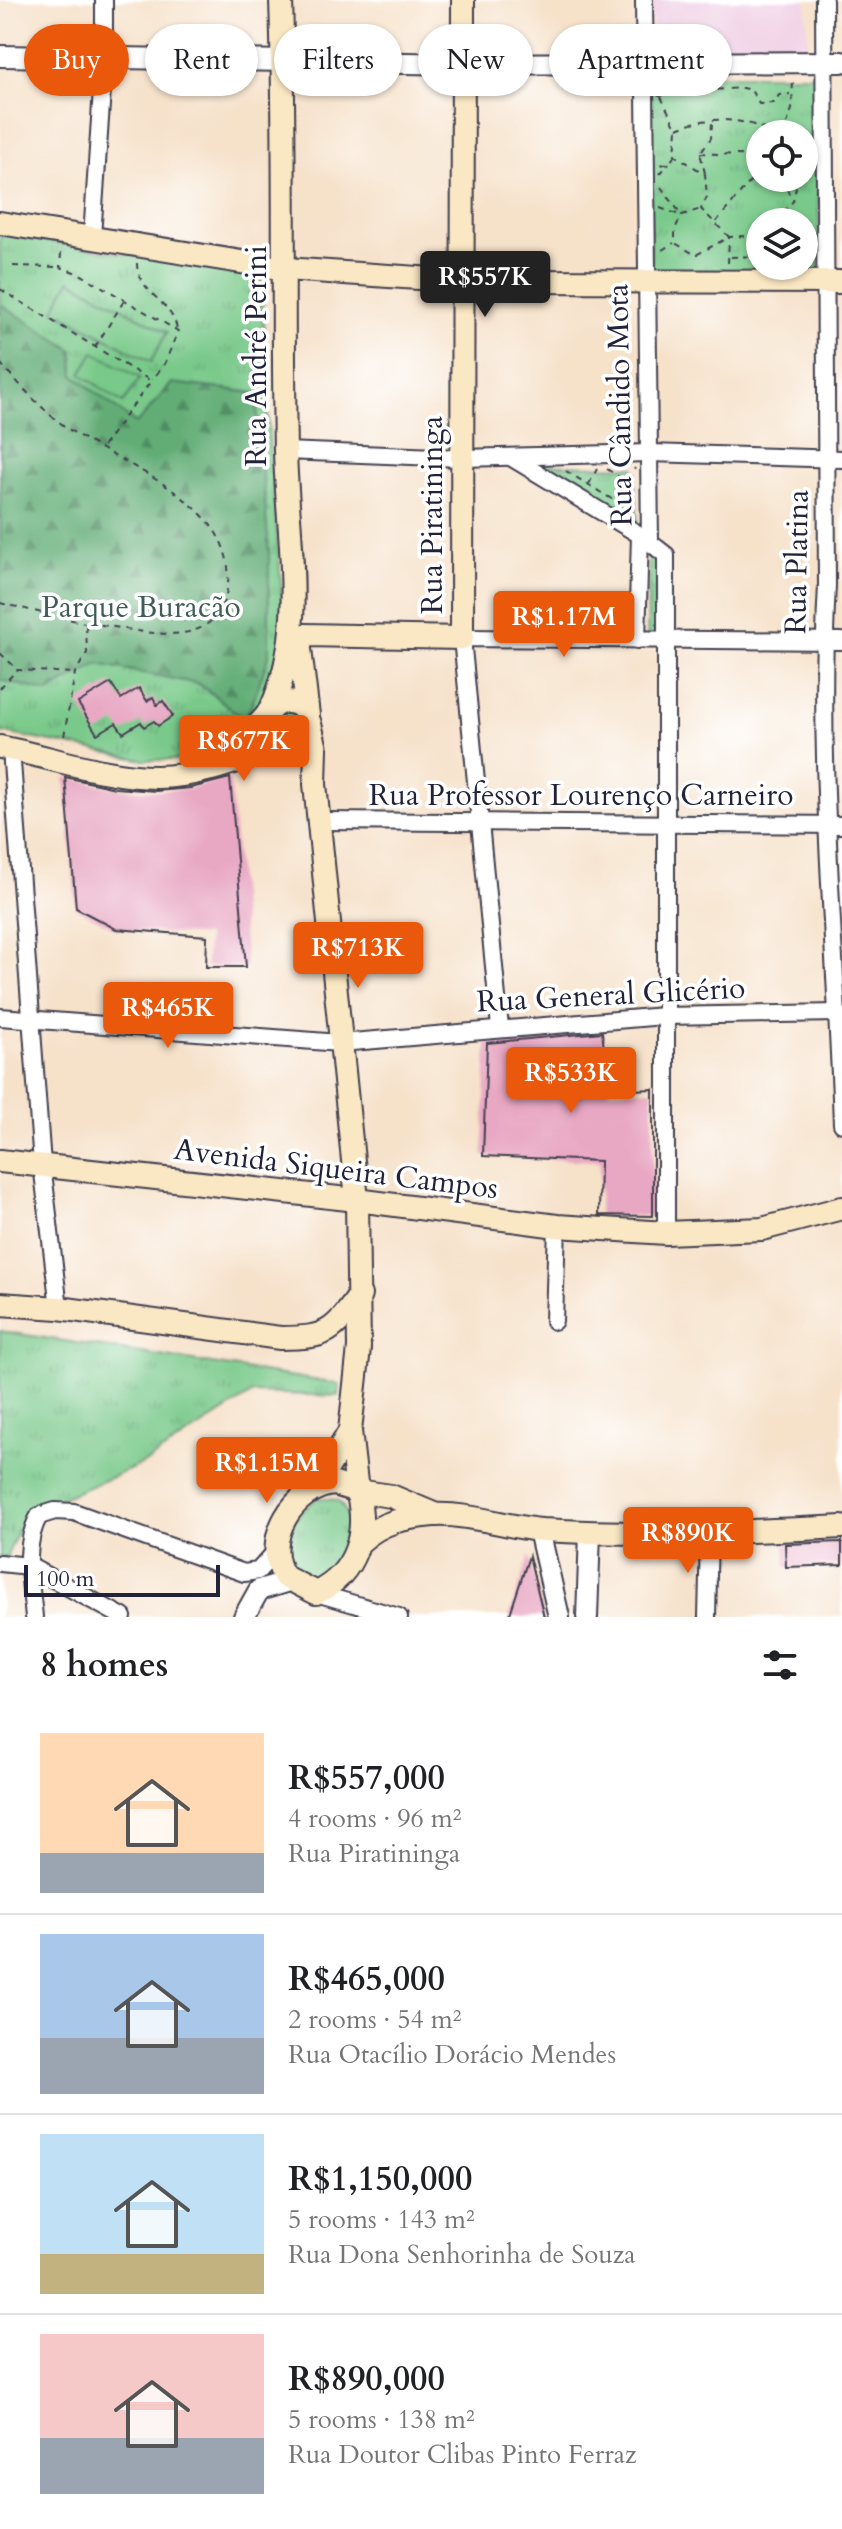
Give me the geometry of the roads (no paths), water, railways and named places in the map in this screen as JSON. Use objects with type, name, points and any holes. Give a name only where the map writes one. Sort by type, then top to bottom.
[{"type":"main road","name":"Rua André Perini","points":[[281,0],[282,24]]},
{"type":"main road","name":"Rua Piratininga","points":[[463,0],[463,24]]},
{"type":"main road","name":"Rua André Perini","points":[[268,712],[284,674],[293,615],[285,451],[283,96]]},
{"type":"main road","name":"Rua Piratininga","points":[[462,638],[463,96]]},
{"type":"main road","points":[[0,223],[285,269],[463,281],[834,282]]},
{"type":"main road","points":[[350,1431],[316,1487],[291,1509],[276,1551],[280,1569],[289,1581],[316,1593],[338,1578],[352,1561],[361,1541],[350,1431],[359,1348],[360,1295],[357,1200],[315,784],[316,749],[309,719],[300,640],[305,635],[462,638]]},
{"type":"main road","points":[[192,773],[248,736],[268,712],[287,701],[296,703],[309,719]]},
{"type":"main road","points":[[268,712],[267,733],[303,760],[315,784]]},
{"type":"main road","points":[[5,748],[145,776],[192,773],[304,740],[309,719]]},
{"type":"main road","name":"Avenida Siqueira Campos","points":[[0,1161],[357,1200],[557,1226],[666,1233],[762,1229],[842,1208]]},
{"type":"main road","points":[[0,1304],[59,1308],[280,1338],[308,1338],[336,1328],[360,1295]]},
{"type":"main road","points":[[316,1487],[335,1484],[391,1496],[436,1515],[539,1530],[709,1534],[842,1527]]},
{"type":"main road","points":[[361,1541],[390,1521],[436,1515]]},
{"type":"street","points":[[104,0],[104,24]]},
{"type":"street","name":"Rua Cândido Mota","points":[[644,0],[644,24]]},
{"type":"street","name":"Rua Platina","points":[[824,0],[833,62],[834,282],[834,459],[824,641],[835,825],[842,1124]]},
{"type":"street","points":[[0,56],[24,57]]},
{"type":"street","points":[[129,60],[274,62]]},
{"type":"street","points":[[732,63],[833,62]]},
{"type":"street","points":[[92,237],[102,96]]},
{"type":"street","name":"Rua Cândido Mota","points":[[637,640],[650,496],[646,453],[645,283],[646,168],[653,96]]},
{"type":"street","points":[[285,451],[462,458],[646,453],[834,459]]},
{"type":"street","points":[[512,458],[584,492],[647,533]]},
{"type":"street","name":"Rua Cândido Mota","points":[[647,533],[666,555],[666,1233]]},
{"type":"street","points":[[462,638],[842,641]]},
{"type":"street","name":"Rua Piratininga","points":[[462,638],[500,1028]]},
{"type":"street","points":[[5,748],[32,1020],[42,1164],[59,1308]]},
{"type":"street","name":"Rua Professor Lourenço Carneiro","points":[[319,821],[835,825]]},
{"type":"street","name":"Rua General Glicério","points":[[0,1017],[340,1043],[664,1016],[838,1013]]},
{"type":"street","points":[[554,1321],[557,1226]]},
{"type":"street","points":[[34,1617],[29,1566],[31,1530],[39,1516],[55,1511],[74,1512],[244,1573],[258,1571],[276,1551]]},
{"type":"street","points":[[539,1530],[559,1617]]},
{"type":"street","points":[[587,1617],[590,1532]]},
{"type":"street","points":[[707,1617],[709,1534]]},
{"type":"street","points":[[0,1563],[29,1566],[123,1617]]},
{"type":"street","points":[[244,1617],[259,1590],[289,1581]]},
{"type":"street","points":[[316,1593],[399,1617]]},
{"type":"park label","name":"Parque Buracão","points":[[141,607]]}]
